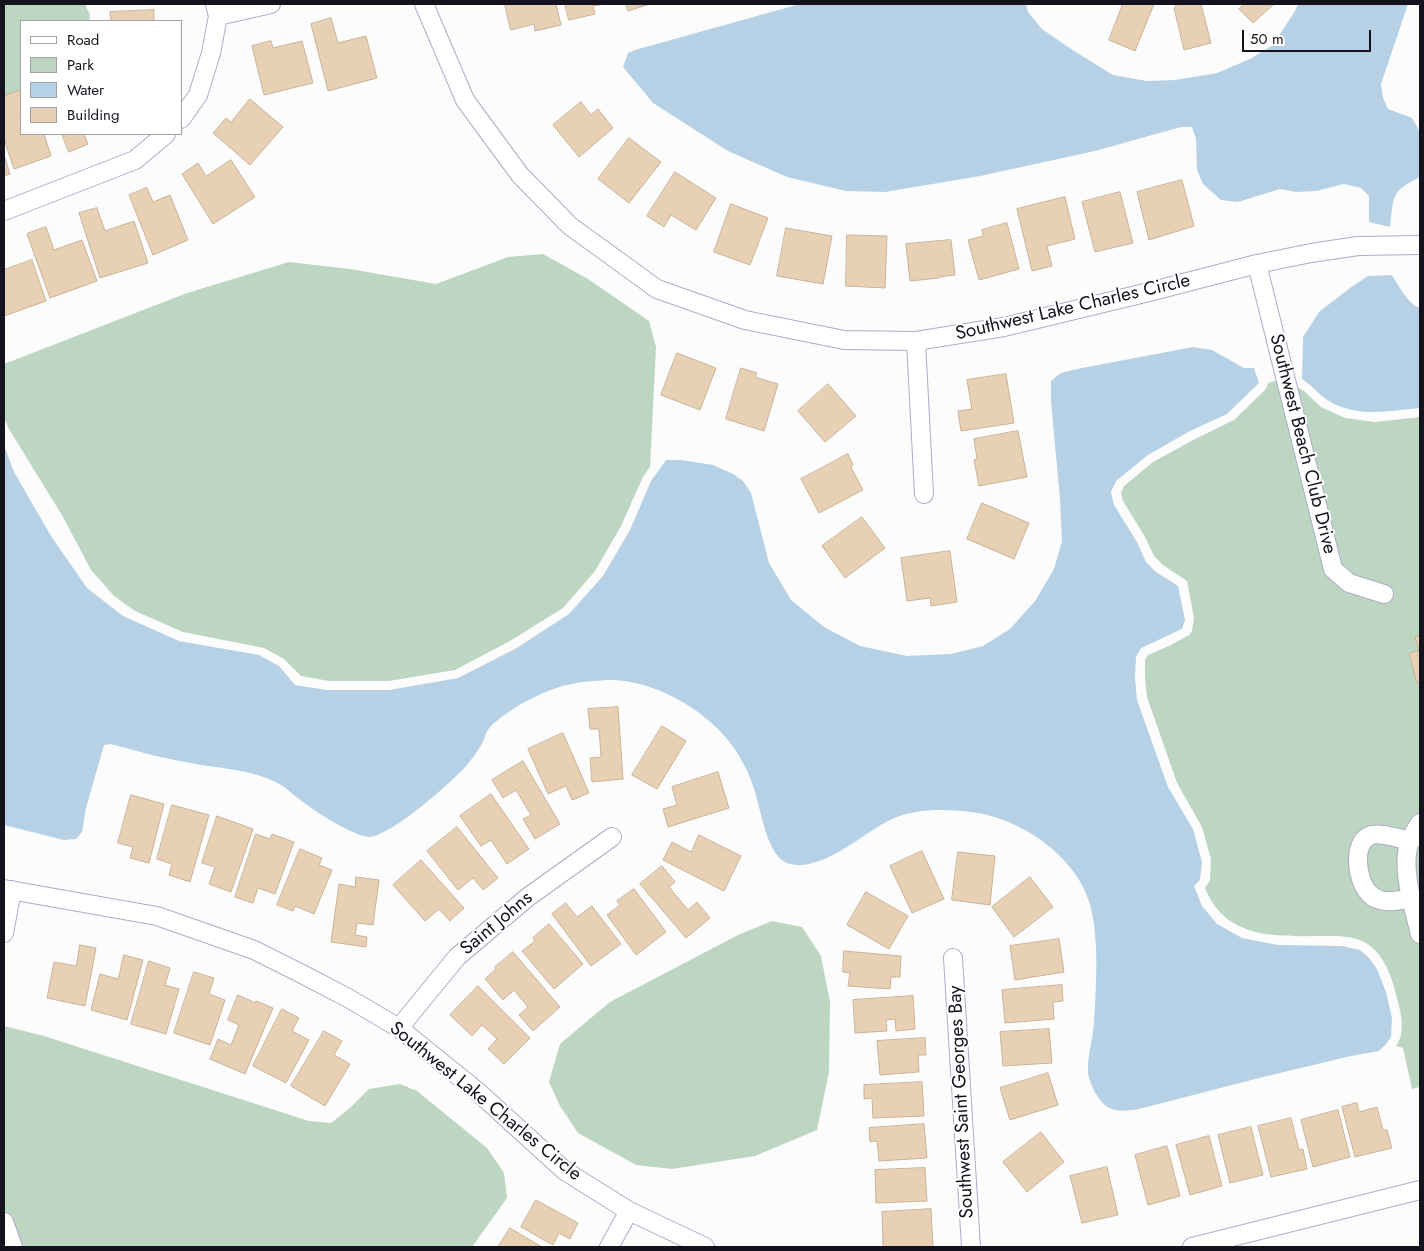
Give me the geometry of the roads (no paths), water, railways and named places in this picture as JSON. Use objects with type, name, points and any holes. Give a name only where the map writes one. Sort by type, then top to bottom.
[{"type":"street","points":[[182,118],[198,96],[211,53],[216,10],[271,4]]},
{"type":"street","name":"Southwest Lake Charles Circle","points":[[424,4],[465,100],[520,175],[570,226],[657,289],[745,320],[844,340],[916,341],[1014,325],[1257,264],[1311,253],[1358,246],[1420,245]]},
{"type":"street","points":[[4,211],[135,160],[165,135]]},
{"type":"street","name":"Southwest Beach Club Drive","points":[[1257,264],[1333,568],[1349,583],[1384,594]]},
{"type":"street","points":[[916,341],[924,494]]},
{"type":"street","points":[[1420,823],[1409,845],[1407,872],[1420,934]]},
{"type":"street","points":[[1411,841],[1374,834],[1368,836],[1361,843],[1358,854],[1359,872],[1368,893],[1382,901],[1391,902],[1411,898]]},
{"type":"street","name":"Saint Johns","points":[[399,1028],[457,957],[528,897],[612,837]]},
{"type":"street","points":[[4,933],[8,890]]},
{"type":"street","name":"Southwest Lake Charles Circle","points":[[8,890],[156,916],[254,950],[348,998],[399,1028],[477,1091],[564,1171],[629,1211],[705,1247]]},
{"type":"street","name":"Southwest Saint Georges Bay","points":[[953,958],[971,1247]]},
{"type":"street","points":[[1192,1247],[1420,1190]]},
{"type":"street","points":[[609,1247],[629,1211]]},
{"type":"street","points":[[4,1222],[13,1247]]},
{"type":"water","points":[[800,4],[1026,4],[1028,12],[1042,29],[1074,51],[1113,75],[1147,81],[1175,80],[1217,73],[1250,59],[1273,45],[1298,4],[1408,4],[1381,84],[1383,98],[1388,109],[1412,118],[1420,132],[1420,177],[1403,187],[1395,196],[1390,227],[1369,222],[1369,196],[1361,188],[1344,184],[1316,191],[1296,192],[1280,189],[1238,202],[1221,200],[1203,184],[1197,170],[1196,139],[1192,127],[1181,127],[1095,151],[980,176],[885,192],[846,191],[787,177],[728,151],[653,103],[623,67],[628,53],[635,50]]},
{"type":"water","points":[[1392,275],[1408,299],[1420,308],[1420,408],[1385,412],[1351,410],[1325,399],[1302,379],[1303,337],[1319,312],[1350,288],[1368,276]]},
{"type":"water","points":[[1193,347],[1212,350],[1244,368],[1254,368],[1259,383],[1227,414],[1190,431],[1148,455],[1116,481],[1111,492],[1114,505],[1137,542],[1146,562],[1156,572],[1178,586],[1185,620],[1182,629],[1141,648],[1136,657],[1137,700],[1168,787],[1193,829],[1202,862],[1200,880],[1194,886],[1202,906],[1217,924],[1242,938],[1278,945],[1342,946],[1360,950],[1377,969],[1386,992],[1392,1018],[1391,1037],[1379,1051],[1263,1077],[1139,1109],[1120,1111],[1109,1108],[1096,1094],[1088,1073],[1088,1060],[1094,1023],[1096,982],[1096,940],[1092,913],[1086,894],[1076,876],[1063,859],[1047,845],[1010,823],[971,812],[931,810],[901,815],[892,819],[827,858],[800,865],[787,863],[774,851],[762,821],[755,792],[747,771],[734,748],[721,732],[687,705],[668,694],[628,681],[608,680],[562,686],[521,704],[491,725],[472,759],[448,784],[405,819],[378,835],[368,837],[342,827],[312,808],[283,786],[261,776],[174,760],[111,744],[104,745],[86,808],[82,832],[76,839],[64,840],[4,825],[4,445],[14,472],[51,536],[87,588],[123,616],[179,641],[259,655],[279,666],[295,685],[327,690],[389,690],[458,678],[515,649],[569,614],[603,576],[630,530],[651,481],[666,460],[681,460],[713,465],[743,481],[751,493],[769,563],[791,600],[824,627],[860,646],[907,656],[951,654],[983,646],[1010,629],[1035,601],[1054,569],[1062,541],[1051,381],[1061,373],[1077,369]]}]
